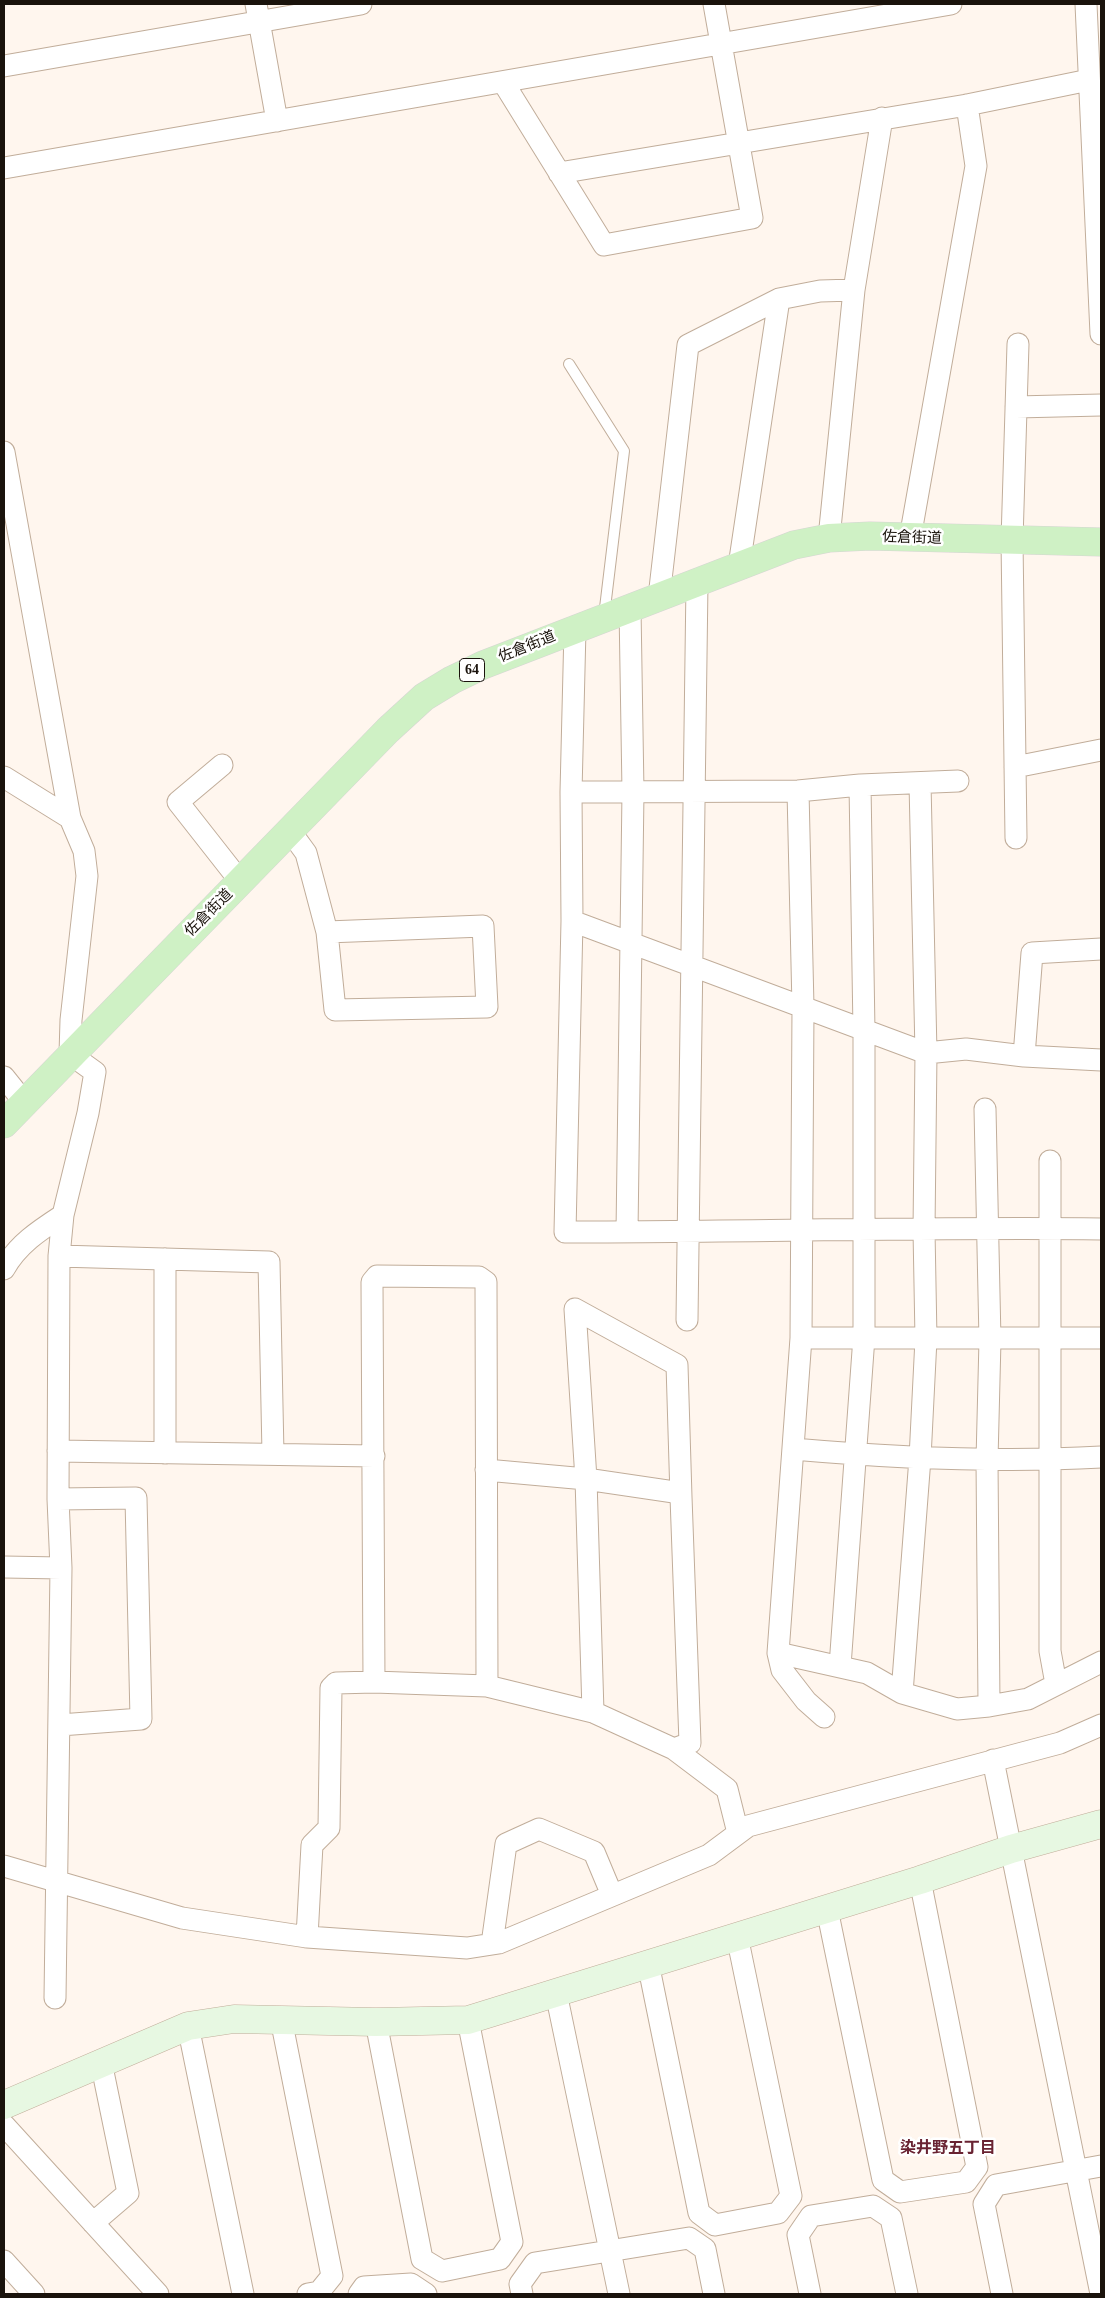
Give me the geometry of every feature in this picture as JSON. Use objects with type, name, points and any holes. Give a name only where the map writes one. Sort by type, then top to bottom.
[{"type":"main road","name":"佐倉街道","points":[[4,1124],[70,1054],[388,730],[424,696],[452,680],[482,665],[575,628],[697,583],[794,544],[829,538],[1101,542]]},
{"type":"street","points":[[4,66],[258,13],[361,4]]},
{"type":"street","points":[[503,82],[604,245],[752,218],[714,4]]},
{"type":"street","points":[[4,168],[951,4]]},
{"type":"street","points":[[1086,4],[1089,80],[1098,197],[1101,334]]},
{"type":"street","points":[[258,13],[276,121]]},
{"type":"street","points":[[559,173],[967,105],[1089,80]]},
{"type":"street","points":[[910,538],[976,166],[967,105]]},
{"type":"street","points":[[829,538],[854,290],[882,118]]},
{"type":"street","points":[[659,597],[688,346],[779,299],[820,291],[854,290]]},
{"type":"street","points":[[740,566],[779,299]]},
{"type":"street","points":[[1016,838],[1012,540],[1018,344]]},
{"type":"street","points":[[1016,407],[1101,405]]},
{"type":"street","points":[[4,452],[70,818],[84,851],[87,876],[71,1020],[70,1054],[95,1072],[88,1113],[63,1215],[59,1256],[58,1499],[61,1568],[55,1998]]},
{"type":"street","points":[[687,1320],[697,583]]},
{"type":"street","points":[[627,1232],[633,792],[630,608]]},
{"type":"street","points":[[575,628],[566,1232],[689,1230],[864,1231],[987,1228],[1101,1229]]},
{"type":"street","points":[[1015,767],[1101,750]]},
{"type":"street","points":[[222,764],[178,802],[240,881]]},
{"type":"street","points":[[4,778],[70,818]]},
{"type":"street","points":[[572,792],[798,791],[860,785],[958,781]]},
{"type":"street","points":[[902,1693],[920,1458],[926,1339],[924,1230],[926,1053],[920,783]]},
{"type":"street","points":[[840,1666],[864,1337],[864,1031],[860,785]]},
{"type":"street","points":[[798,791],[803,1007],[801,1338],[778,1653],[782,1670],[806,1701],[824,1717]]},
{"type":"street","points":[[290,831],[306,853],[327,932],[335,1010],[488,1008],[483,926],[327,932]]},
{"type":"street","points":[[572,921],[630,940],[864,1031],[926,1053],[966,1049],[1024,1056],[1101,1060]]},
{"type":"street","points":[[1024,1056],[1032,953],[1101,949]]},
{"type":"street","points":[[4,1077],[24,1102]]},
{"type":"street","points":[[985,1109],[990,1340],[987,1460],[988,1706]]},
{"type":"street","points":[[1050,1161],[1050,1651],[1056,1684]]},
{"type":"street","points":[[4,1269],[12,1254],[32,1236],[63,1215]]},
{"type":"street","points":[[59,1256],[270,1262],[273,1454]]},
{"type":"street","points":[[165,1259],[165,1453]]},
{"type":"street","points":[[374,1682],[372,1282],[378,1276],[479,1277],[486,1282],[487,1686]]},
{"type":"street","points":[[593,1712],[586,1479],[575,1309],[677,1364],[690,1743],[674,1750]]},
{"type":"street","points":[[801,1338],[864,1337],[990,1340],[1101,1338]]},
{"type":"street","points":[[793,1449],[920,1458],[987,1460],[1050,1460],[1101,1457]]},
{"type":"street","points":[[58,1451],[374,1456]]},
{"type":"street","points":[[486,1470],[586,1479],[674,1492],[682,1497]]},
{"type":"street","points":[[58,1499],[136,1498],[141,1719],[60,1725]]},
{"type":"street","points":[[4,1567],[61,1568]]},
{"type":"street","points":[[778,1653],[867,1673],[902,1693],[956,1709],[1028,1699],[1101,1662]]},
{"type":"street","points":[[308,1937],[312,1845],[329,1828],[331,1688],[336,1683],[374,1682],[487,1686],[593,1712],[674,1750],[727,1789],[738,1834]]},
{"type":"street","points":[[4,1866],[182,1918],[308,1937],[467,1948],[499,1943],[708,1855],[748,1826],[1060,1743],[1101,1725]]},
{"type":"street","points":[[993,1760],[1101,2294]]},
{"type":"street","points":[[4,2106],[101,2062],[188,2026],[234,2019],[376,2022],[468,2020],[1011,1850],[1101,1824]]},
{"type":"street","points":[[492,1944],[506,1844],[539,1829],[594,1852],[612,1896]]},
{"type":"street","points":[[828,1908],[883,2180],[900,2192],[966,2182],[977,2167],[920,1880]]},
{"type":"street","points":[[648,1963],[699,2213],[715,2225],[778,2213],[791,2196],[737,1936]]},
{"type":"street","points":[[556,1993],[618,2294]]},
{"type":"street","points":[[281,2019],[332,2276],[319,2292],[308,2294]]},
{"type":"street","points":[[376,2022],[422,2259],[442,2271],[500,2259],[512,2242],[468,2020]]},
{"type":"street","points":[[188,2026],[243,2294]]},
{"type":"street","points":[[93,2223],[128,2193],[101,2062]]},
{"type":"street","points":[[4,2124],[158,2294]]},
{"type":"street","points":[[1002,2294],[984,2204],[996,2185],[1101,2166]]},
{"type":"street","points":[[810,2294],[798,2235],[811,2216],[873,2206],[891,2218],[907,2294]]},
{"type":"street","points":[[522,2294],[520,2284],[535,2263],[688,2238],[705,2250],[714,2294]]},
{"type":"street","points":[[4,2261],[34,2294]]},
{"type":"street","points":[[359,2294],[364,2288],[411,2284],[426,2294]]},
{"type":"lane","points":[[570,364],[624,451],[604,617]]},
{"type":"district","name":"染井野五丁目","points":[[948,2149]]}]
